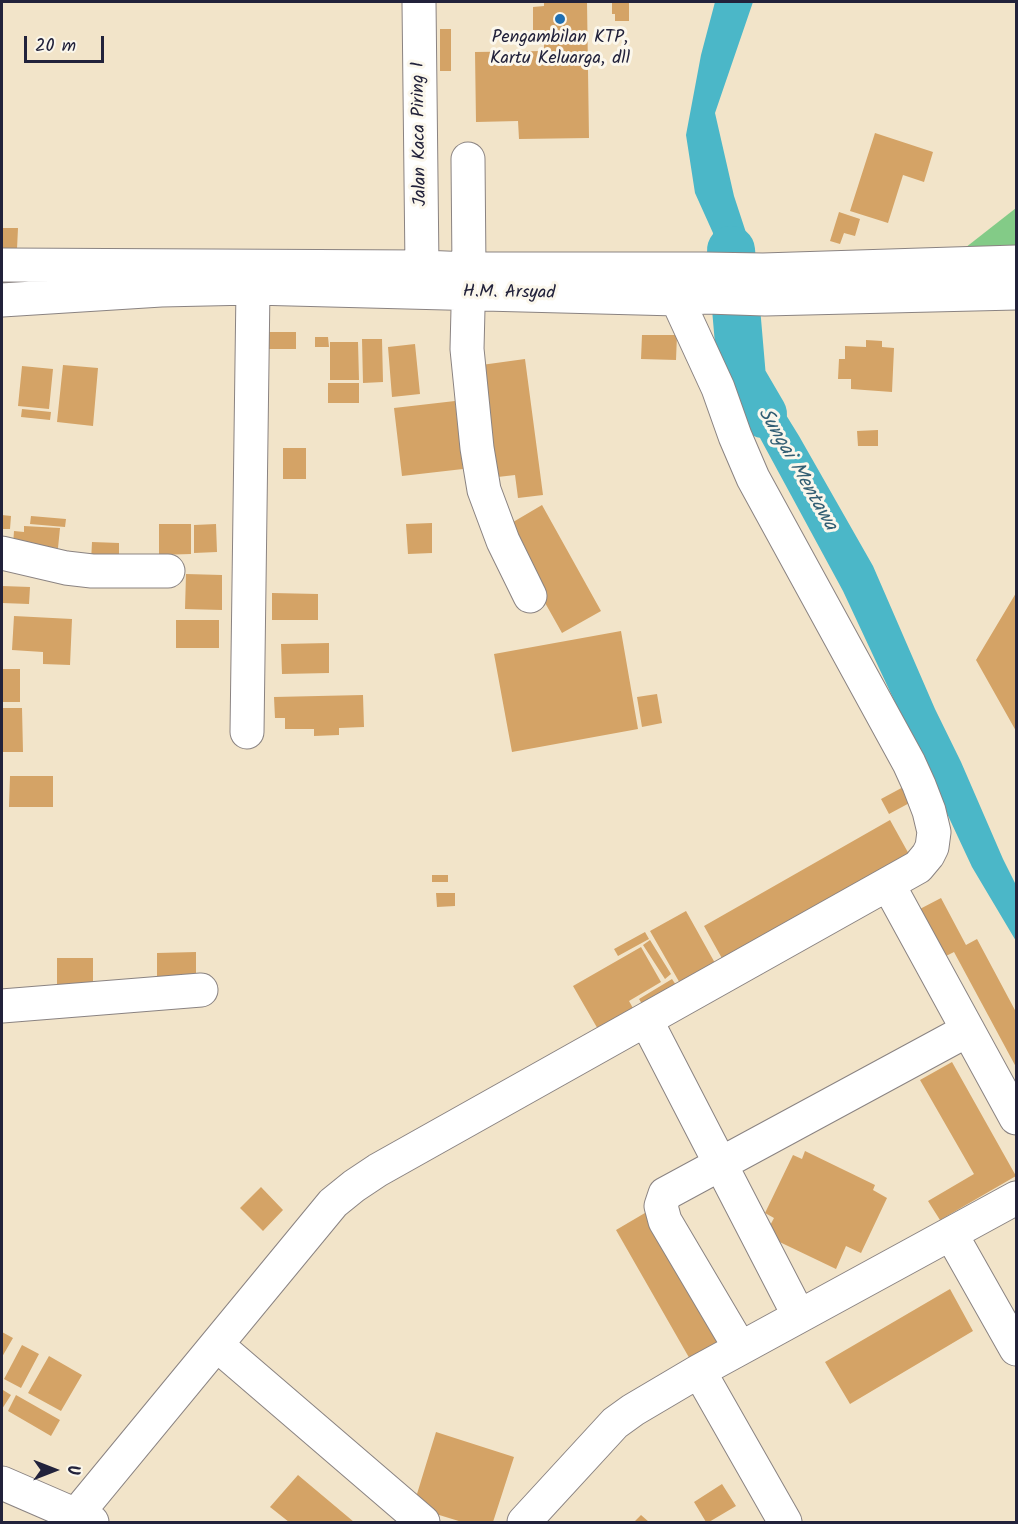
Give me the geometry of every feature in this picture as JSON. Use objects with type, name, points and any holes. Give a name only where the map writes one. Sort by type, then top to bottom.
[{"type":"street","name":"Jalan Kaca Piring 1","points":[[419,2],[422,267]]},
{"type":"street","points":[[468,159],[466,349],[477,448],[484,490],[503,541],[530,596]]},
{"type":"street","name":"H.M. Arsyad","points":[[764,285],[1017,262]]},
{"type":"street","name":"H.M. Arsyad","points":[[2,265],[422,267],[468,281]]},
{"type":"street","name":"H.M. Arsyad","points":[[3,306],[162,290],[468,281],[692,283],[1017,293]]},
{"type":"street","points":[[2,1483],[84,1519],[217,1345],[333,1203],[354,1186],[388,1164],[918,867],[928,855],[932,847],[934,832],[929,811],[909,763],[753,478],[735,435],[718,388],[692,283]]},
{"type":"street","points":[[247,732],[253,288]]},
{"type":"street","points":[[2,553],[84,570],[168,571]]},
{"type":"street","points":[[888,884],[1017,1118]]},
{"type":"street","points":[[2,1006],[201,990]]},
{"type":"street","points":[[646,1020],[799,1316]]},
{"type":"street","points":[[740,1348],[664,1221],[661,1206],[664,1194],[968,1030]]},
{"type":"street","points":[[524,1522],[615,1423],[633,1410],[740,1348],[1017,1198]]},
{"type":"street","points":[[951,1234],[1017,1349]]},
{"type":"street","points":[[217,1345],[423,1522]]},
{"type":"street","points":[[699,1371],[785,1522]]},
{"type":"green space","points":[[1016,208],[1016,255],[956,255]]},
{"type":"water","points":[[715,2],[753,2],[715,113],[734,196],[755,260],[713,259],[713,233],[695,193],[686,135],[701,55]]},
{"type":"water","name":"Sungai Mentawa","points":[[715,355],[749,355],[799,436],[873,566],[935,709],[1016,885],[1016,941],[972,867],[843,591]]},
{"type":"building","points":[[544,2],[587,2],[589,138],[519,139],[518,121],[476,122],[475,52],[544,51],[544,30],[533,30],[533,7],[544,6]]},
{"type":"building","points":[[612,2],[629,2],[629,21],[615,21],[615,14],[612,14]]},
{"type":"building","points":[[440,29],[451,29],[451,71],[440,71]]},
{"type":"building","points":[[875,133],[933,152],[924,182],[903,175],[888,223],[850,211]]},
{"type":"building","points":[[839,212],[860,219],[855,236],[844,233],[840,244],[830,241]]},
{"type":"building","points":[[2,228],[18,228],[17,249],[2,248]]},
{"type":"building","points":[[258,332],[296,332],[296,349],[258,349]]},
{"type":"building","points":[[642,335],[677,335],[676,360],[641,359]]},
{"type":"building","points":[[315,337],[328,337],[329,347],[315,347]]},
{"type":"building","points":[[362,339],[382,339],[383,382],[363,383]]},
{"type":"building","points":[[866,340],[882,341],[882,347],[894,348],[892,392],[851,389],[851,379],[838,379],[839,359],[845,359],[845,346],[866,347]]},
{"type":"building","points":[[330,342],[358,342],[359,380],[330,380]]},
{"type":"building","points":[[415,344],[420,394],[392,397],[388,347]]},
{"type":"building","points":[[525,359],[543,495],[518,498],[515,475],[489,478],[474,366]]},
{"type":"building","points":[[63,365],[98,368],[93,426],[57,422]]},
{"type":"building","points":[[22,366],[53,369],[49,409],[18,406]]},
{"type":"building","points":[[328,383],[359,383],[359,403],[328,403]]},
{"type":"building","points":[[455,401],[463,469],[402,476],[394,408]]},
{"type":"building","points":[[22,409],[51,412],[50,420],[21,417]]},
{"type":"building","points":[[878,430],[878,446],[858,446],[857,431]]},
{"type":"building","points":[[283,448],[306,448],[306,479],[283,479]]},
{"type":"building","points":[[542,505],[601,611],[562,633],[503,528]]},
{"type":"building","points":[[2,515],[11,516],[10,529],[2,529]]},
{"type":"building","points":[[31,516],[66,519],[65,527],[30,524]]},
{"type":"building","points":[[432,523],[432,553],[408,554],[406,524]]},
{"type":"building","points":[[159,524],[191,524],[191,554],[159,555]]},
{"type":"building","points":[[216,524],[217,552],[194,553],[194,525]]},
{"type":"building","points":[[24,526],[60,528],[58,548],[13,545],[14,531],[24,532]]},
{"type":"building","points":[[92,542],[119,543],[119,564],[91,562]]},
{"type":"building","points":[[186,574],[222,575],[222,610],[185,609]]},
{"type":"building","points":[[2,586],[30,587],[29,604],[2,603]]},
{"type":"building","points":[[272,593],[318,594],[318,620],[272,620]]},
{"type":"building","points":[[1016,593],[1016,731],[976,660]]},
{"type":"building","points":[[14,616],[72,619],[70,665],[43,664],[43,652],[12,650]]},
{"type":"building","points":[[176,620],[219,620],[219,648],[176,648]]},
{"type":"building","points":[[621,631],[638,729],[512,752],[494,654]]},
{"type":"building","points":[[329,643],[329,673],[282,674],[281,644]]},
{"type":"building","points":[[2,669],[20,669],[20,702],[2,702]]},
{"type":"building","points":[[657,694],[662,723],[642,727],[637,697]]},
{"type":"building","points":[[363,695],[364,727],[339,728],[339,735],[314,736],[314,729],[285,729],[285,718],[275,718],[274,697]]},
{"type":"building","points":[[2,708],[22,708],[23,752],[2,752]]},
{"type":"building","points":[[10,776],[53,776],[53,807],[9,807]]},
{"type":"building","points":[[907,785],[915,800],[889,814],[881,799]]},
{"type":"building","points":[[890,820],[910,856],[724,962],[704,926]]},
{"type":"building","points":[[432,875],[448,875],[448,882],[432,882]]},
{"type":"building","points":[[436,893],[455,893],[455,906],[437,907]]},
{"type":"building","points":[[941,898],[966,945],[977,939],[1016,1012],[1016,1067],[954,952],[944,957],[918,910]]},
{"type":"building","points":[[686,911],[720,972],[685,992],[650,931]]},
{"type":"building","points":[[645,932],[649,939],[618,956],[614,949]]},
{"type":"building","points":[[650,940],[671,974],[665,979],[643,945]]},
{"type":"building","points":[[641,947],[661,982],[629,1001],[634,1010],[599,1031],[573,986]]},
{"type":"building","points":[[196,952],[196,980],[157,981],[157,953]]},
{"type":"building","points":[[57,958],[93,958],[93,988],[57,988]]},
{"type":"building","points":[[672,979],[678,988],[645,1009],[639,999]]},
{"type":"building","points":[[952,1062],[1016,1176],[940,1220],[928,1201],[974,1174],[920,1080]]},
{"type":"building","points":[[805,1151],[875,1185],[873,1190],[887,1198],[861,1253],[846,1246],[836,1269],[765,1235],[774,1218],[765,1213],[793,1155],[802,1159]]},
{"type":"building","points":[[261,1187],[283,1210],[263,1231],[240,1208]]},
{"type":"building","points":[[650,1210],[725,1342],[691,1361],[616,1230]]},
{"type":"building","points":[[950,1289],[973,1331],[850,1404],[825,1362]]},
{"type":"building","points":[[2,1332],[13,1338],[2,1357]]},
{"type":"building","points":[[22,1345],[39,1354],[21,1388],[4,1379]]},
{"type":"building","points":[[49,1356],[82,1375],[61,1411],[28,1393]]},
{"type":"building","points":[[3,1390],[11,1395],[2,1409],[2,1393]]},
{"type":"building","points":[[16,1395],[60,1420],[51,1436],[8,1411]]},
{"type":"building","points":[[436,1432],[514,1457],[493,1522],[462,1522],[413,1507]]},
{"type":"building","points":[[298,1475],[354,1522],[289,1522],[270,1507]]},
{"type":"building","points":[[722,1484],[736,1506],[706,1522],[694,1502]]},
{"type":"building","points":[[641,1515],[649,1522],[634,1522]]},
{"type":"waterway","name":"Sungai Mentawa","points":[[731,250],[742,378],[763,414]]},
{"type":"place","name":"Pengambilan KTP, Kartu Keluarga, dll","points":[[560,19]]}]
